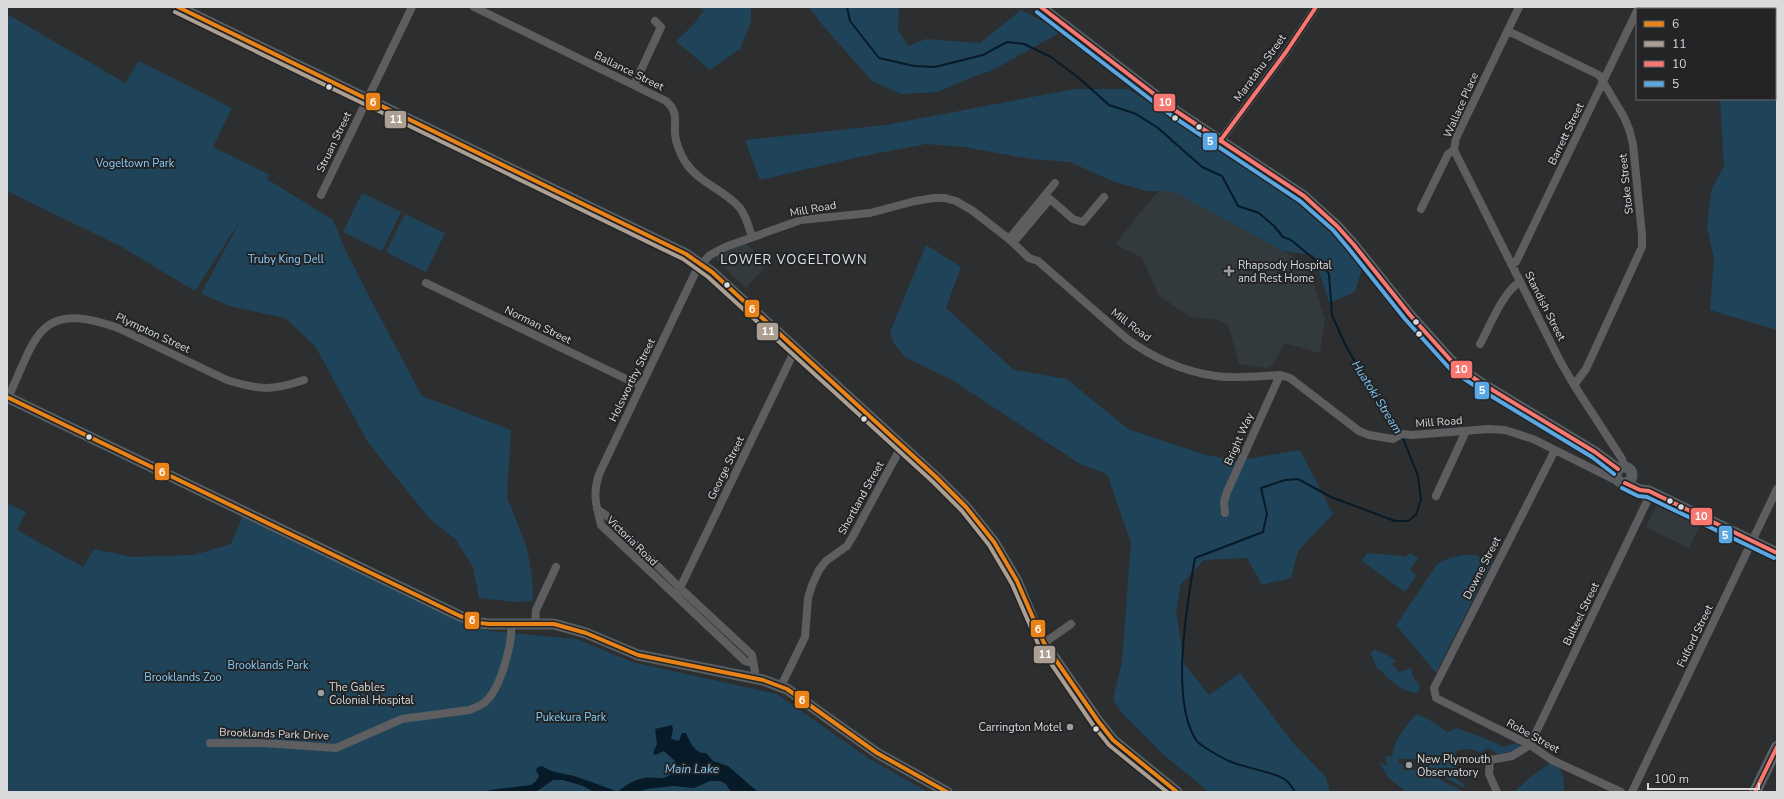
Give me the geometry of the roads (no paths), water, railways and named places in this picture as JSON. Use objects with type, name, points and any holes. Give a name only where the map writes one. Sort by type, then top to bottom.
[{"type":"main road","points":[[1755,792],[1777,747]]},
{"type":"street","points":[[178,7],[686,254],[701,264],[903,446],[966,507],[994,542],[1017,581],[1034,625],[1044,643],[1098,721],[1113,740],[1177,792]]},
{"type":"street","name":"Struan Street","points":[[321,195],[412,7]]},
{"type":"street","name":"Ballance Street","points":[[474,7],[666,101],[672,106],[676,118],[676,140],[684,161],[697,176],[722,192],[741,209],[752,237]]},
{"type":"street","points":[[1041,7],[1170,106],[1304,196],[1318,208],[1354,245],[1410,315],[1455,365],[1481,383],[1595,452],[1622,474],[1650,492],[1777,553]]},
{"type":"street","name":"Maratahu Street","points":[[1220,141],[1286,52],[1316,7]]},
{"type":"street","name":"Wallace Place","points":[[1421,209],[1448,154],[1454,150],[1456,138],[1519,7]]},
{"type":"street","name":"Barrett Street","points":[[1511,264],[1516,262],[1636,13]]},
{"type":"street","points":[[634,85],[661,27],[655,21]]},
{"type":"street","name":"Stoke Street","points":[[1508,31],[1599,75],[1624,117],[1633,144],[1642,247],[1586,369],[1574,385]]},
{"type":"street","name":"Standish Street","points":[[1454,150],[1520,282],[1574,385],[1622,459],[1622,474]]},
{"type":"street","points":[[1011,241],[1055,183]]},
{"type":"street","points":[[1011,241],[1050,199],[1073,219],[1083,222],[1104,197]]},
{"type":"street","name":"Mill Road","points":[[701,264],[713,253],[752,237],[801,220],[870,213],[915,201],[934,198],[950,200],[967,208],[1011,241],[1029,258],[1038,262],[1138,347],[1165,360],[1214,376],[1280,375],[1290,378],[1359,431],[1382,438],[1392,439],[1402,434],[1466,430],[1506,430],[1533,439],[1591,467],[1598,472],[1622,474]]},
{"type":"street","name":"Holsworthy Street","points":[[598,509],[594,492],[596,482],[701,264]]},
{"type":"street","points":[[1480,344],[1506,296],[1515,285],[1520,282]]},
{"type":"street","name":"Norman Street","points":[[426,283],[641,386]]},
{"type":"street","name":"Plympton Street","points":[[7,398],[30,350],[42,330],[49,324],[68,317],[79,317],[99,321],[118,328],[227,380],[256,388],[288,386],[304,380]]},
{"type":"street","name":"George Street","points":[[674,595],[680,588],[793,354],[797,350]]},
{"type":"street","name":"Bright Way","points":[[1225,513],[1224,502],[1227,492],[1280,375]]},
{"type":"street","points":[[7,398],[439,607],[480,623],[554,624],[571,628],[638,655],[781,686],[877,753],[947,792]]},
{"type":"street","points":[[1436,496],[1466,430]]},
{"type":"street","name":"Shortland Street","points":[[781,686],[805,637],[808,598],[812,584],[819,570],[826,561],[846,546],[853,536],[903,446]]},
{"type":"street","name":"Downe Street","points":[[1436,698],[1434,688],[1554,450]]},
{"type":"street","name":"Fulford Street","points":[[1632,792],[1777,489]]},
{"type":"street","name":"Bulteel Street","points":[[1530,745],[1650,492]]},
{"type":"street","name":"Victoria Road","points":[[598,509],[608,516],[680,588],[752,655],[752,663],[755,672],[753,679]]},
{"type":"street","name":"Victoria Road","points":[[598,509],[601,525],[674,595],[746,660],[752,663]]},
{"type":"street","points":[[535,624],[536,610],[556,567]]},
{"type":"street","name":"Brooklands Park Drive","points":[[210,743],[264,743],[336,748],[402,719],[469,710],[486,702],[497,684],[508,654],[511,640],[511,624]]},
{"type":"street","points":[[1044,643],[1071,624]]},
{"type":"street","name":"Robe Street","points":[[1436,698],[1530,745],[1552,760],[1621,792]]},
{"type":"street","points":[[1497,792],[1489,774],[1490,760],[1512,756],[1530,745]]},
{"type":"water","name":"Main Lake","points":[[672,725],[673,730],[671,739],[679,741],[682,733],[686,733],[691,744],[699,752],[706,753],[713,761],[728,766],[758,792],[731,792],[726,784],[720,781],[710,781],[694,788],[673,786],[647,789],[639,792],[618,792],[637,780],[644,778],[663,778],[670,775],[670,769],[675,761],[664,751],[655,755],[653,753],[657,744],[655,729]]},
{"type":"water","points":[[542,766],[618,792],[594,792],[583,786],[563,780],[553,780],[536,792],[486,792],[490,790],[531,785],[539,776],[536,770],[538,767]]},
{"type":"waterway","name":"Huatoki Stream","points":[[847,7],[850,21],[879,58],[914,66],[935,67],[983,55],[1007,42],[1024,44],[1051,57],[1079,78],[1109,105],[1136,114],[1158,128],[1202,167],[1222,176],[1238,206],[1259,213],[1274,226],[1283,237],[1291,240],[1325,268],[1329,274],[1332,315],[1344,342],[1380,407],[1400,432]]},
{"type":"waterway","name":"Huatoki Stream","points":[[1295,792],[1289,783],[1277,775],[1235,764],[1206,748],[1196,740],[1188,723],[1182,677],[1183,651],[1188,600],[1195,558],[1263,532],[1267,514],[1261,488],[1285,480],[1298,479],[1331,497],[1395,521],[1408,521],[1416,515],[1421,500],[1418,476],[1402,436]]},
{"type":"place","name":"Rhapsody Hospital and Rest Home","points":[[1229,271]]},
{"type":"place","name":"The Gables Colonial Hospital","points":[[321,693]]},
{"type":"place","name":"Carrington Motel","points":[[1070,727]]},
{"type":"place","name":"New Plymouth Observatory","points":[[1409,765]]},
{"type":"district","name":"LOWER VOGELTOWN","points":[[794,260]]},
{"type":"park label","name":"Vogeltown Park","points":[[135,163]]},
{"type":"park label","name":"Truby King Dell","points":[[286,259]]},
{"type":"park label","name":"Brooklands Park","points":[[268,665]]},
{"type":"park label","name":"Brooklands Zoo","points":[[183,677]]},
{"type":"park label","name":"Pukekura Park","points":[[571,717]]}]
